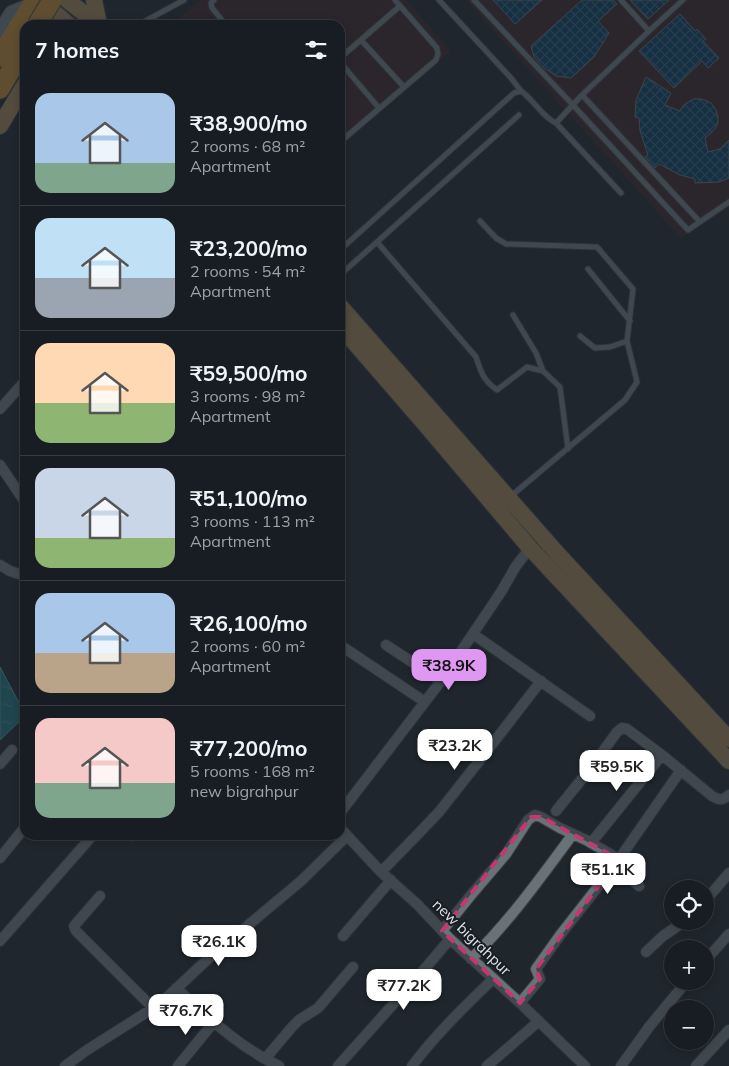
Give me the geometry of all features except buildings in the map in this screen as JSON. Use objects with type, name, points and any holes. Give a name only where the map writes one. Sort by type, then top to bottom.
[{"type":"highway","points":[[41,20],[52,0]]},
{"type":"highway","points":[[24,20],[35,2]]},
{"type":"highway","points":[[0,57],[20,26]]},
{"type":"highway","points":[[0,88],[20,54]]},
{"type":"main road","points":[[94,0],[98,20]]},
{"type":"main road","points":[[35,2],[60,20]]},
{"type":"main road","points":[[66,20],[72,2],[93,20]]},
{"type":"main road","points":[[0,126],[20,92]]},
{"type":"main road","points":[[345,312],[503,504],[530,548],[565,574]]},
{"type":"main road","points":[[345,331],[565,574],[677,694],[729,760]]},
{"type":"main road","points":[[677,694],[729,739]]},
{"type":"street","points":[[0,32],[12,13],[35,2]]},
{"type":"street","points":[[0,409],[20,387]]},
{"type":"street","points":[[0,465],[20,495]]},
{"type":"street","points":[[345,806],[441,681],[501,592],[516,566],[530,548]]},
{"type":"street","points":[[0,565],[20,574]]},
{"type":"street","points":[[473,634],[590,716]]},
{"type":"street","points":[[386,645],[441,681]]},
{"type":"street","points":[[345,648],[425,702]]},
{"type":"street","points":[[381,872],[439,812],[541,681]]},
{"type":"street","points":[[556,811],[622,728],[627,729],[662,755],[712,796],[720,800],[729,795]]},
{"type":"street","points":[[0,764],[12,750]]},
{"type":"street","points":[[591,843],[662,755]]},
{"type":"street","points":[[520,1003],[540,979],[536,969],[617,862],[681,770]]},
{"type":"street","points":[[338,1066],[422,972],[471,895],[502,859],[531,817],[541,817],[591,843],[617,862],[639,886]]},
{"type":"street","points":[[0,858],[20,833]]},
{"type":"street","name":"new bigrahpur","points":[[345,833],[381,872],[417,904],[471,959],[539,1021],[582,1065]]},
{"type":"street","points":[[471,959],[509,918],[573,834]]},
{"type":"street","points":[[0,941],[89,840]]},
{"type":"street","points":[[71,1065],[87,1050],[153,1008],[301,881],[337,840]]},
{"type":"street","points":[[714,890],[729,872]]},
{"type":"street","points":[[343,936],[391,880]]},
{"type":"street","points":[[100,896],[74,926],[76,931],[153,1008]]},
{"type":"street","points":[[646,952],[671,930]]},
{"type":"street","points":[[714,951],[729,934]]},
{"type":"street","points":[[265,1059],[299,1020],[318,1008],[353,967]]},
{"type":"street","points":[[412,1066],[467,1003],[493,979]]},
{"type":"street","points":[[176,988],[214,1022],[250,1050],[279,1066]]},
{"type":"street","points":[[621,1066],[657,1016],[679,990]]},
{"type":"street","points":[[487,1066],[539,1021]]},
{"type":"street","points":[[178,1066],[214,1022]]},
{"type":"street","points":[[696,1066],[729,1030]]},
{"type":"lane","points":[[147,20],[184,0]]},
{"type":"lane","points":[[214,0],[211,3],[212,8],[222,20]]},
{"type":"lane","points":[[345,138],[436,60],[437,48],[395,0]]},
{"type":"lane","points":[[440,0],[521,91],[550,120],[556,123],[621,193]]},
{"type":"lane","points":[[474,0],[688,230],[729,202]]},
{"type":"lane","points":[[621,0],[649,31]]},
{"type":"lane","points":[[556,123],[572,104],[683,0]]},
{"type":"lane","points":[[345,54],[400,6]]},
{"type":"lane","points":[[361,40],[404,87]]},
{"type":"lane","points":[[345,68],[379,108]]},
{"type":"lane","points":[[345,245],[514,93],[521,91]]},
{"type":"lane","points":[[582,95],[700,222]]},
{"type":"lane","points":[[345,271],[519,115]]},
{"type":"lane","points":[[480,221],[496,238],[506,244],[597,247],[633,289],[627,341],[638,382],[625,400],[503,504]]},
{"type":"lane","points":[[377,242],[476,356],[483,376],[489,384],[497,390],[527,367],[544,371]]},
{"type":"lane","points":[[588,269],[630,321]]},
{"type":"lane","points":[[513,315],[536,353],[544,371],[560,387],[568,448]]},
{"type":"lane","points":[[580,336],[595,348],[610,347],[627,341]]},
{"type":"highlighted area","points":[[531,817],[541,817],[619,859],[536,969],[540,979],[520,1003],[442,931]]},
{"type":"shaded area","points":[[200,0],[406,0],[451,51],[345,141],[345,20],[178,20]]},
{"type":"shaded area","points":[[466,0],[729,0],[729,208],[681,238]]},
{"type":"water","points":[[0,667],[20,705],[20,721],[0,740]]}]
